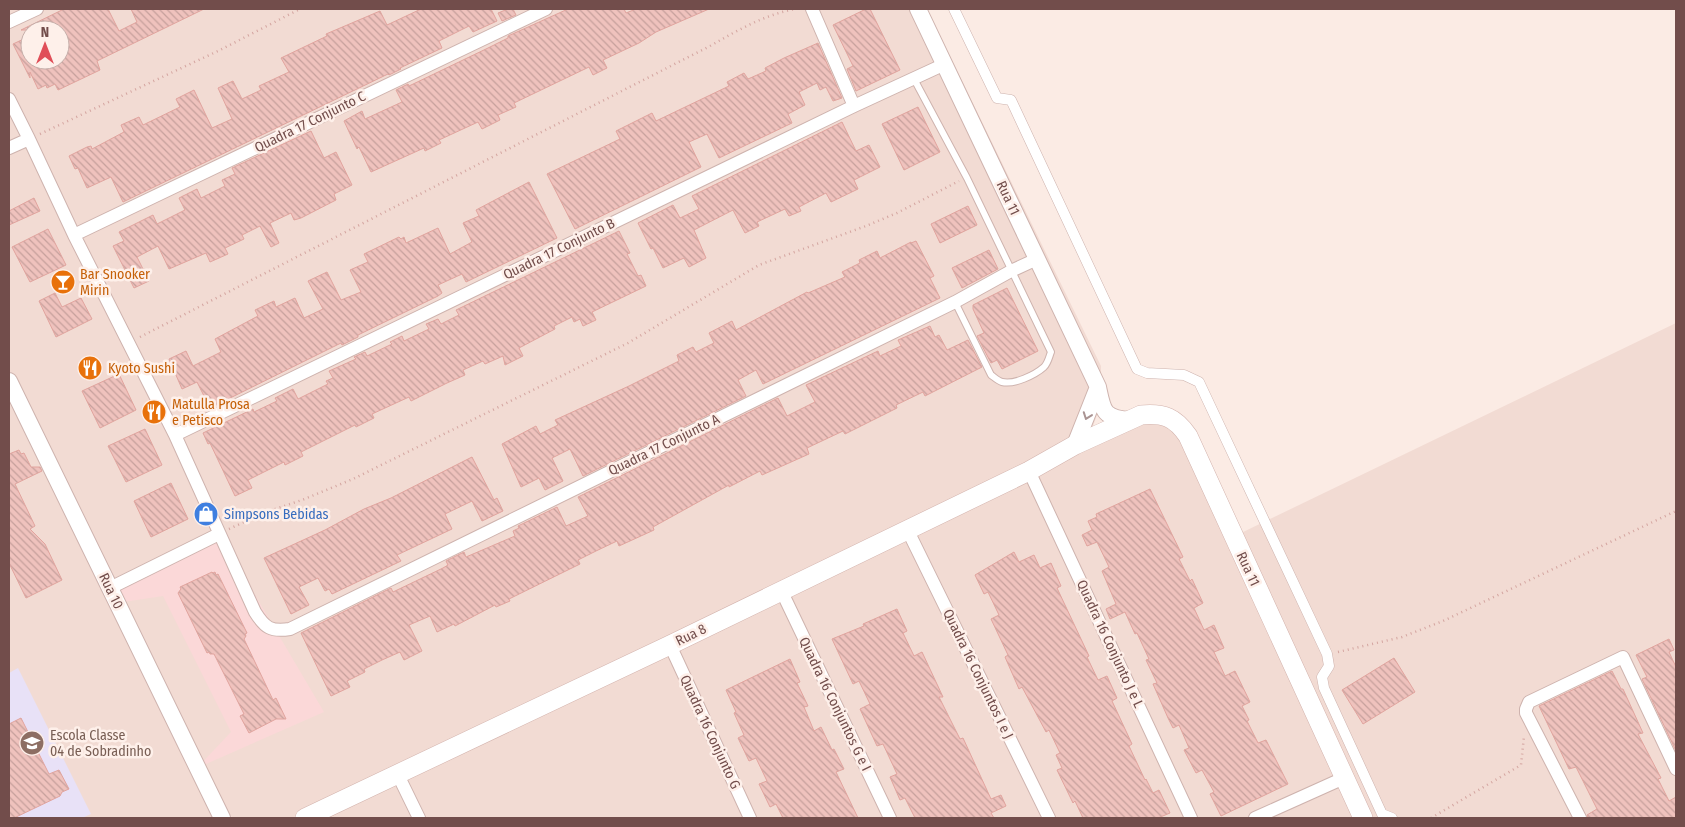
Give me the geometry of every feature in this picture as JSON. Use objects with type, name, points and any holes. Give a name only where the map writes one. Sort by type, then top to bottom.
[{"type":"main road","name":"Rua 11","points":[[1075,445],[1141,415],[1162,415],[1181,426],[1188,436],[1363,818]]},
{"type":"main road","name":"Rua 8","points":[[305,818],[670,645],[1028,471],[1075,445]]},
{"type":"street","points":[[9,22],[36,9]]},
{"type":"street","name":"Quadra 17 Conjunto C","points":[[74,235],[546,9]]},
{"type":"street","points":[[812,9],[854,106]]},
{"type":"street","name":"Rua 11","points":[[918,9],[1098,387],[1104,410],[1108,416],[1130,420]]},
{"type":"street","points":[[954,9],[997,98],[1011,100],[1136,369],[1147,374],[1184,375],[1199,382],[1327,654],[1329,666],[1322,677],[1324,688],[1382,814],[1392,818]]},
{"type":"street","name":"Quadra 17 Conjunto B","points":[[175,435],[854,106],[945,64]]},
{"type":"street","points":[[9,98],[74,235],[175,435],[219,534],[110,588]]},
{"type":"street","points":[[9,148],[29,139]]},
{"type":"street","name":"Quadra 17 Conjunto A","points":[[219,534],[255,612],[262,623],[278,630],[290,629],[955,302],[1037,259]]},
{"type":"street","points":[[1075,445],[1098,387]]},
{"type":"street","name":"Rua 10","points":[[10,388],[222,818]]},
{"type":"street","name":"Quadra 16 Conjunto J e L","points":[[1028,471],[1192,818]]},
{"type":"street","name":"Quadra 16 Conjuntos I e J","points":[[907,529],[1049,818]]},
{"type":"street","name":"Quadra 16 Conjuntos G e I","points":[[781,590],[890,818]]},
{"type":"street","name":"Quadra 16 Conjunto G","points":[[670,645],[750,818]]},
{"type":"street","points":[[1580,818],[1526,713],[1529,702],[1623,657],[1676,769]]},
{"type":"street","points":[[398,774],[420,818]]},
{"type":"street","points":[[1255,818],[1344,778]]},
{"type":"street","name":"Rua 10","points":[[214,801],[233,818]]},
{"type":"lane","points":[[914,78],[966,178],[1051,352],[1049,359],[1043,367],[1027,377],[1010,383],[1001,382],[991,376],[955,302]]},
{"type":"path","points":[[29,139],[209,55],[300,9]]},
{"type":"path","points":[[128,343],[710,46],[746,25],[784,11],[795,9]]},
{"type":"path","points":[[219,534],[266,512],[354,479],[628,343],[759,265],[897,213],[966,178]]},
{"type":"path","points":[[1327,654],[1402,637],[1443,621],[1676,511]]},
{"type":"path","points":[[1431,818],[1521,765],[1526,713]]},
{"type":"shaded area","points":[[9,9],[927,9],[1101,366],[1101,404],[1089,437],[1149,406],[1169,408],[1183,418],[1239,534],[1676,323],[1676,818],[233,818],[215,802],[222,818],[9,818]]},
{"type":"shaded area","points":[[219,534],[324,712],[197,768],[231,732],[163,596],[117,603],[110,588]]},
{"type":"shaded area","name":"Escola Classe 04 de Sobradinho","points":[[18,668],[91,814],[82,818],[9,818],[9,673]]},
{"type":"building","points":[[64,9],[108,9],[119,31],[137,22],[131,9],[204,9],[97,61],[100,70],[58,90],[55,84],[47,88],[46,85],[38,89],[30,72],[30,78],[26,70],[70,70],[70,20],[41,20]]},
{"type":"building","points":[[421,9],[491,9],[497,21],[473,32],[469,26],[439,41],[442,48],[401,69],[123,202],[111,177],[87,188],[78,168],[75,169],[69,156],[87,147],[91,146],[92,149],[124,132],[121,125],[139,117],[143,125],[180,107],[176,99],[194,90],[212,128],[232,119],[218,88],[233,81],[242,99],[261,90],[259,86],[289,72],[281,58],[327,36],[326,34],[380,11],[387,25]]},
{"type":"building","points":[[513,9],[516,15],[502,21],[498,13]]},
{"type":"building","points":[[568,9],[624,9],[626,13],[636,9],[709,9],[656,32],[639,43],[603,60],[607,68],[593,75],[589,67],[514,103],[516,107],[498,115],[500,120],[482,129],[478,122],[439,140],[441,143],[425,151],[424,148],[371,172],[359,147],[357,149],[344,121],[362,111],[365,119],[402,102],[396,90],[408,84],[409,86],[508,38],[508,36]]},
{"type":"building","points":[[866,9],[870,9],[900,70],[856,91],[847,69],[853,66],[833,25]]},
{"type":"building","points":[[20,41],[20,58],[13,44]]},
{"type":"building","points":[[818,43],[842,98],[833,101],[826,87],[820,90],[817,83],[799,92],[805,105],[788,114],[792,123],[719,158],[707,134],[689,142],[701,167],[575,229],[547,174],[620,139],[616,131],[652,113],[656,121],[729,86],[727,82],[744,73],[748,79],[766,71],[765,68],[784,58]]},
{"type":"building","points":[[918,107],[940,152],[904,170],[882,124]]},
{"type":"building","points":[[842,122],[856,151],[869,145],[880,167],[854,180],[858,189],[831,202],[826,193],[799,207],[801,211],[789,216],[785,209],[757,222],[759,226],[745,233],[733,210],[694,230],[706,258],[689,267],[684,258],[663,268],[638,223],[673,205],[680,218],[699,209],[692,196]]},
{"type":"building","points":[[311,131],[324,158],[336,152],[352,185],[334,194],[336,200],[301,218],[294,220],[291,213],[270,223],[279,243],[271,247],[260,226],[242,235],[244,239],[225,248],[228,254],[210,262],[206,253],[169,269],[158,246],[137,257],[149,281],[134,288],[113,246],[124,241],[119,232],[153,215],[157,224],[185,210],[179,198],[197,189],[201,198],[225,186],[222,180],[235,174],[232,168]]},
{"type":"building","points":[[529,182],[557,238],[466,282],[462,274],[438,285],[442,293],[438,296],[358,335],[358,337],[342,345],[341,343],[210,408],[197,382],[182,389],[169,359],[186,351],[193,366],[221,352],[215,339],[258,316],[255,310],[274,301],[276,307],[295,298],[304,318],[323,309],[308,281],[327,272],[341,300],[361,292],[350,270],[368,262],[364,254],[399,237],[401,239],[404,237],[406,243],[438,228],[450,254],[472,242],[463,223],[479,216],[476,210]]},
{"type":"building","points":[[34,198],[40,211],[9,225],[9,211]]},
{"type":"building","points":[[968,206],[977,225],[940,243],[931,224]]},
{"type":"building","points":[[48,229],[66,265],[30,282],[12,247]]},
{"type":"building","points":[[619,231],[630,253],[627,254],[638,276],[641,275],[646,286],[592,312],[596,320],[583,326],[580,319],[574,322],[572,317],[554,326],[555,329],[519,348],[523,356],[505,365],[503,356],[485,364],[483,361],[463,370],[465,375],[411,401],[409,397],[372,414],[374,418],[356,427],[355,425],[301,452],[303,456],[285,465],[284,462],[248,480],[252,488],[235,496],[210,443],[208,444],[203,433],[253,409],[254,412],[277,401],[275,398],[293,389],[298,399],[328,384],[326,381],[333,378],[329,371],[356,359],[354,357],[365,352],[367,356],[392,344],[390,342],[402,336],[404,341],[429,329],[426,324],[438,319],[441,324],[459,315],[456,310]]},
{"type":"building","points":[[916,241],[934,276],[930,278],[940,298],[763,384],[756,370],[738,380],[746,396],[583,476],[570,449],[552,458],[563,481],[545,490],[539,478],[521,487],[502,444],[536,426],[540,434],[558,425],[555,420],[679,361],[677,355],[693,347],[696,352],[714,343],[709,333],[732,321],[736,330],[807,292],[845,277],[842,272],[860,263],[859,260],[877,251],[880,258]]},
{"type":"building","points":[[989,250],[998,269],[962,288],[952,268]]},
{"type":"building","points":[[1007,288],[1038,351],[1002,369],[997,360],[991,363],[977,336],[984,333],[973,305]]},
{"type":"building","points":[[55,293],[62,307],[81,298],[92,319],[56,337],[39,301]]},
{"type":"building","points":[[930,326],[935,337],[939,335],[947,350],[968,340],[982,367],[925,396],[923,392],[896,405],[897,408],[845,434],[843,431],[807,448],[809,454],[762,475],[760,471],[729,487],[729,485],[653,527],[654,530],[619,546],[617,541],[596,551],[578,560],[580,564],[509,599],[510,601],[496,607],[495,605],[455,626],[454,624],[437,632],[430,616],[409,625],[422,651],[404,660],[400,652],[382,660],[364,669],[365,672],[347,681],[350,687],[331,696],[301,633],[391,588],[393,592],[443,568],[448,565],[446,561],[464,552],[466,557],[515,536],[513,531],[519,528],[518,526],[557,507],[566,526],[588,516],[578,497],[778,398],[787,416],[815,402],[806,385],[878,351],[880,356],[901,346],[898,340]]},
{"type":"building","points":[[119,374],[136,410],[100,428],[82,391]]},
{"type":"building","points":[[145,429],[162,465],[126,482],[108,446]]},
{"type":"building","points":[[19,450],[21,454],[24,453],[31,467],[40,467],[42,471],[15,484],[35,526],[30,529],[45,544],[62,580],[26,598],[9,563],[9,454]]},
{"type":"building","points":[[472,457],[494,500],[497,498],[503,511],[482,521],[472,501],[445,514],[452,529],[397,555],[401,561],[332,594],[329,589],[325,591],[318,578],[299,587],[309,605],[291,614],[264,558],[325,530],[364,509],[391,498]]},
{"type":"building","points":[[171,483],[188,519],[151,537],[134,501]]},
{"type":"building","points":[[1150,489],[1183,557],[1179,559],[1190,581],[1192,579],[1203,603],[1194,608],[1204,630],[1214,625],[1224,648],[1214,652],[1225,676],[1235,671],[1250,702],[1242,706],[1249,720],[1247,721],[1258,743],[1266,740],[1288,784],[1221,816],[1210,794],[1214,792],[1202,770],[1196,773],[1184,750],[1189,748],[1179,725],[1173,728],[1168,718],[1153,684],[1157,683],[1146,660],[1149,659],[1137,633],[1135,634],[1125,612],[1110,619],[1106,609],[1116,604],[1102,571],[1109,567],[1097,542],[1087,546],[1082,535],[1092,530],[1088,521],[1097,517],[1096,514]]},
{"type":"building","points":[[1014,552],[1019,562],[1034,555],[1040,568],[1051,563],[1061,586],[1057,588],[1089,656],[1087,657],[1098,680],[1107,676],[1117,698],[1112,701],[1132,744],[1129,746],[1145,780],[1153,793],[1159,790],[1170,813],[1158,818],[1083,818],[1075,801],[1073,803],[1057,770],[1062,768],[1056,755],[1060,753],[1049,730],[1046,732],[1022,687],[1019,689],[1005,657],[1008,655],[991,619],[999,615],[988,592],[984,594],[975,575]]},
{"type":"building","points":[[215,572],[216,575],[218,574],[247,633],[244,639],[273,700],[276,698],[286,719],[276,719],[249,733],[240,716],[244,714],[214,654],[207,653],[178,593],[181,589],[180,587]]},
{"type":"building","points":[[897,609],[907,631],[903,633],[914,656],[922,652],[943,697],[939,697],[960,739],[963,738],[991,799],[1001,795],[1006,806],[991,813],[994,818],[915,818],[905,798],[900,800],[890,777],[897,774],[883,744],[877,746],[860,709],[870,704],[859,681],[853,684],[832,639],[864,626],[863,624]]},
{"type":"building","points":[[1669,639],[1674,650],[1669,652],[1676,667],[1676,751],[1642,679],[1647,677],[1636,655]]},
{"type":"building","points":[[1394,658],[1415,692],[1363,724],[1342,690]]},
{"type":"building","points":[[790,659],[800,682],[797,683],[808,706],[804,707],[814,731],[821,727],[844,769],[836,772],[858,818],[783,818],[776,804],[770,807],[759,784],[767,781],[756,758],[749,761],[738,738],[744,735],[726,690]]},
{"type":"building","points":[[1612,671],[1621,689],[1623,689],[1643,733],[1638,734],[1661,778],[1658,779],[1669,801],[1676,797],[1676,818],[1588,818],[1587,815],[1597,809],[1576,767],[1569,769],[1539,706]]},
{"type":"building","points":[[21,718],[49,774],[59,770],[69,789],[62,792],[60,796],[14,818],[9,818],[9,724]]},
{"type":"place","name":"Bar Snooker Mirin","points":[[63,282]]},
{"type":"place","name":"Kyoto Sushi","points":[[90,368]]},
{"type":"place","name":"Matulla Prosa e Petisco","points":[[154,412]]},
{"type":"place","name":"Simpsons Bebidas","points":[[206,514]]},
{"type":"place","name":"Escola Classe 04 de Sobradinho","points":[[32,743]]}]
